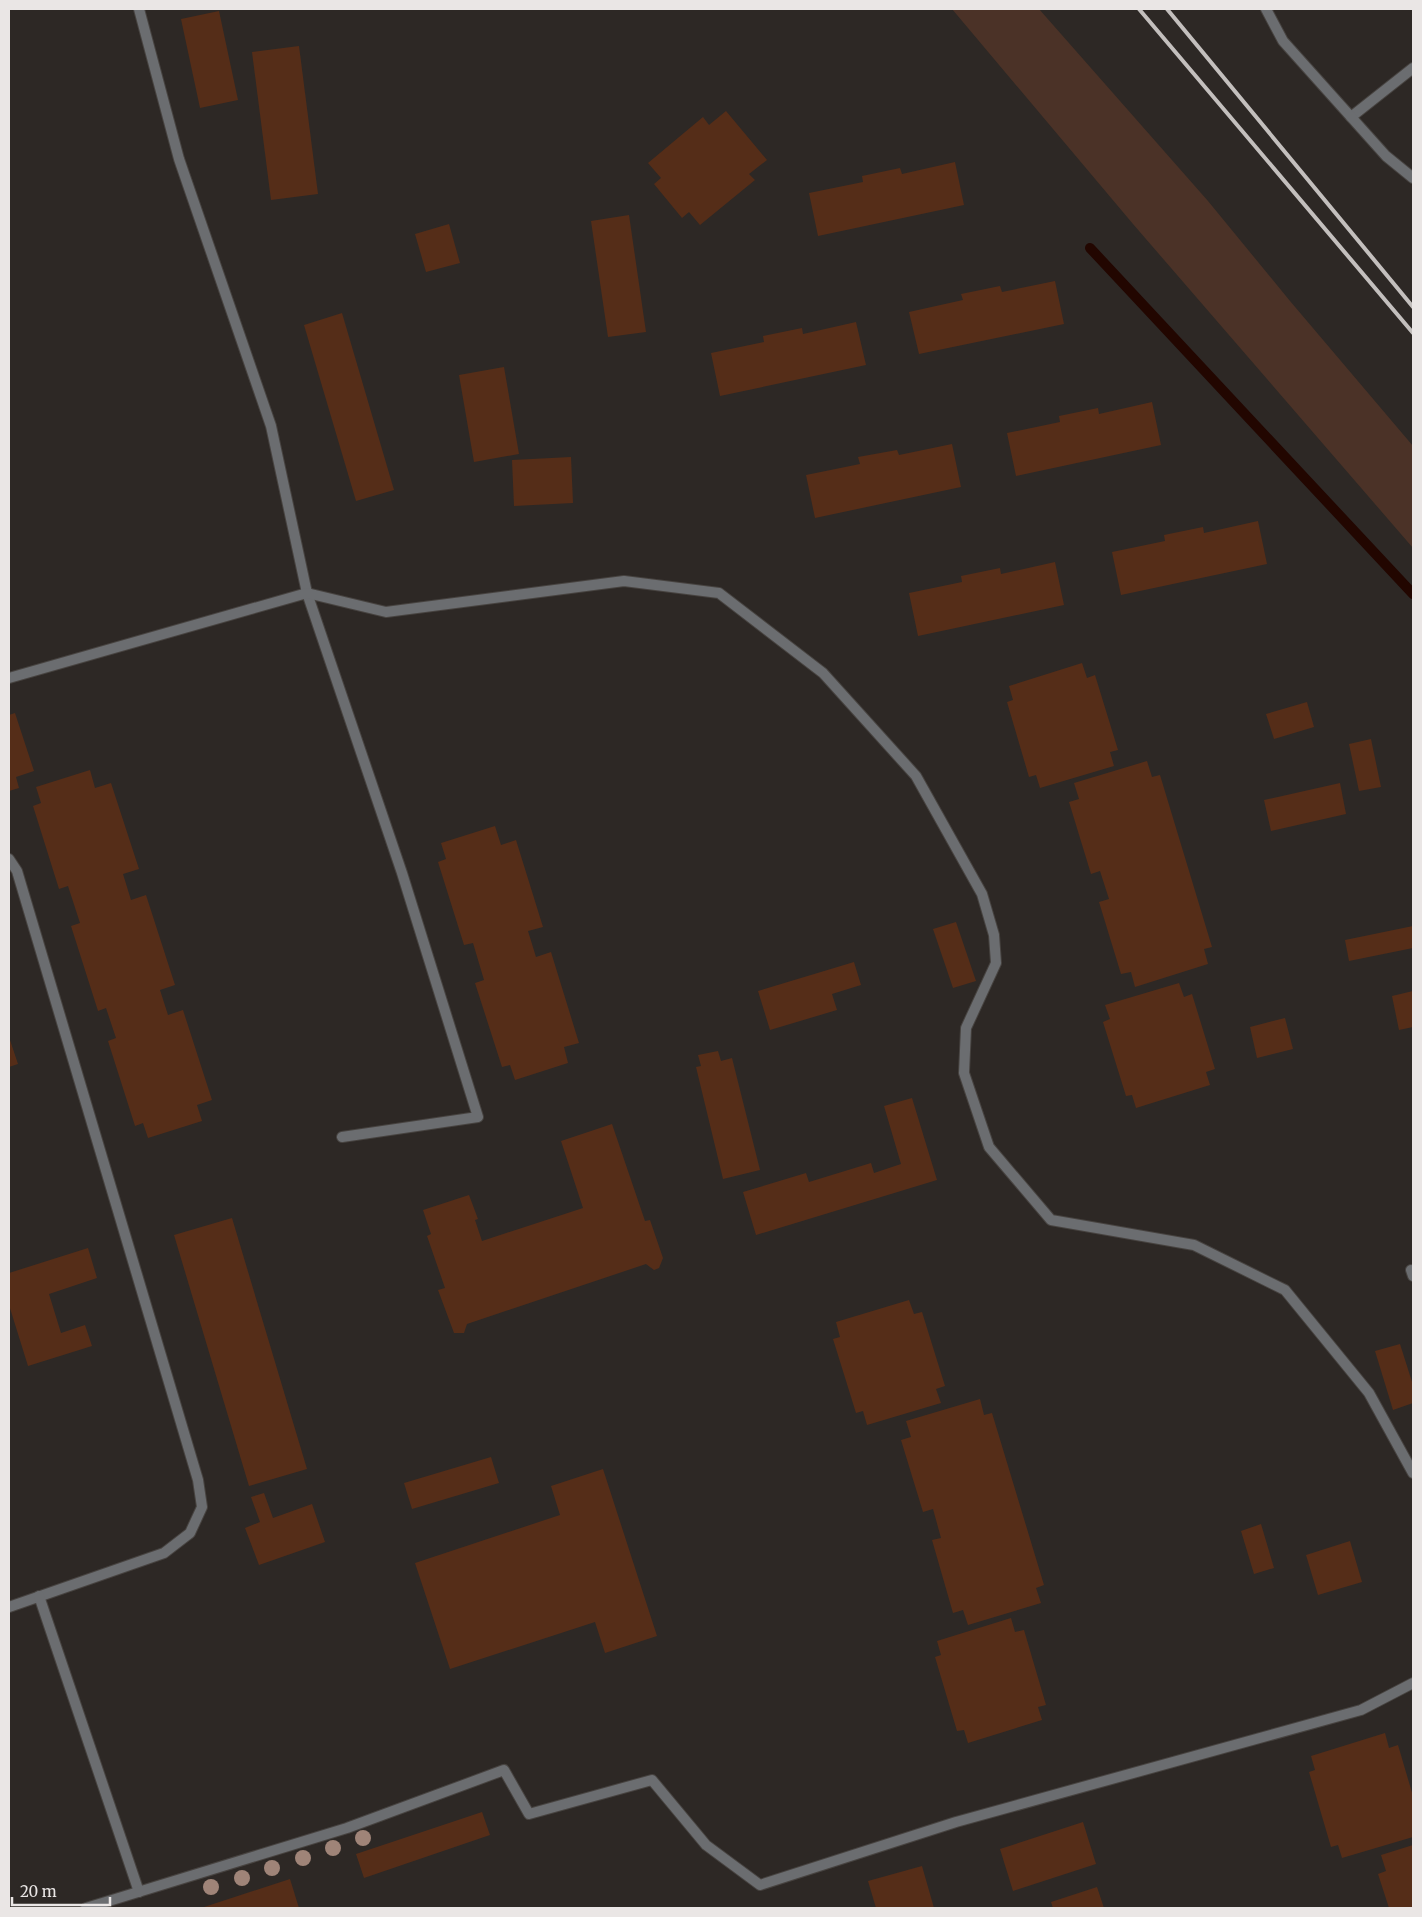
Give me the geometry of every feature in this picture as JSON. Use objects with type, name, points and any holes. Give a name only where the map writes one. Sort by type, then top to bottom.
[{"type":"street","points":[[138,9],[179,159],[270,426],[307,593],[402,873],[478,1117],[342,1137]]},
{"type":"street","points":[[1266,9],[1284,41],[1386,156],[1413,178]]},
{"type":"street","points":[[1351,117],[1413,68]]},
{"type":"street","points":[[9,678],[307,593],[386,612],[624,581],[719,593],[823,673],[916,776],[982,894],[994,934],[996,963],[966,1028],[964,1074],[989,1147],[1051,1220],[1194,1245],[1284,1290],[1369,1393],[1413,1473]]},
{"type":"street","points":[[9,859],[17,871],[20,880],[198,1480],[202,1507],[190,1533],[164,1553],[9,1607]]},
{"type":"street","points":[[39,1596],[139,1892]]},
{"type":"street","points":[[86,1908],[347,1828],[504,1770],[529,1814],[652,1780],[706,1845],[760,1885],[956,1822],[1361,1710],[1413,1683]]},
{"type":"shaded area","points":[[952,9],[1039,9],[1208,201],[1413,446],[1413,548],[1133,224]]},
{"type":"building","points":[[219,11],[238,100],[200,108],[181,19]]},
{"type":"building","points":[[299,46],[318,194],[271,200],[252,52]]},
{"type":"building","points":[[726,111],[767,160],[749,174],[755,180],[700,225],[689,212],[682,218],[654,184],[661,178],[648,163],[703,117],[709,125]]},
{"type":"building","points":[[955,162],[964,205],[818,236],[809,193],[863,182],[862,176],[900,168],[902,174]]},
{"type":"building","points":[[629,215],[646,332],[608,337],[591,221]]},
{"type":"building","points":[[449,224],[460,263],[426,272],[415,234]]},
{"type":"building","points":[[1055,281],[1064,324],[919,354],[909,312],[963,300],[961,294],[1000,286],[1002,292]]},
{"type":"building","points":[[342,313],[394,490],[356,501],[304,325]]},
{"type":"building","points":[[856,322],[866,365],[720,396],[711,353],[764,342],[763,336],[802,328],[803,334]]},
{"type":"building","points":[[504,367],[519,454],[474,462],[459,375]]},
{"type":"building","points":[[1152,402],[1161,445],[1016,476],[1007,433],[1060,422],[1059,416],[1098,408],[1099,414]]},
{"type":"building","points":[[952,444],[961,487],[815,518],[806,475],[860,464],[858,457],[897,450],[899,455]]},
{"type":"building","points":[[571,457],[573,503],[514,506],[512,460]]},
{"type":"building","points":[[1258,521],[1267,564],[1121,595],[1112,552],[1165,541],[1164,535],[1203,527],[1204,533]]},
{"type":"building","points":[[1055,562],[1064,605],[918,636],[909,593],[962,582],[961,576],[1000,568],[1001,574]]},
{"type":"building","points":[[1082,663],[1087,678],[1095,675],[1118,750],[1110,752],[1114,766],[1040,788],[1036,775],[1029,777],[1007,702],[1013,700],[1009,686]]},
{"type":"building","points":[[1307,702],[1314,727],[1274,739],[1266,714]]},
{"type":"building","points":[[15,713],[34,771],[16,777],[19,788],[9,791],[9,715]]},
{"type":"building","points":[[1371,739],[1381,787],[1359,791],[1349,744]]},
{"type":"building","points":[[1147,761],[1152,777],[1160,775],[1212,947],[1204,949],[1208,964],[1135,987],[1131,972],[1121,974],[1099,902],[1109,899],[1100,871],[1091,874],[1069,802],[1079,799],[1074,783]]},
{"type":"building","points":[[90,770],[95,788],[111,783],[139,869],[123,874],[131,900],[146,895],[175,985],[160,990],[168,1015],[183,1010],[212,1100],[197,1105],[202,1121],[148,1138],[143,1123],[135,1126],[108,1041],[116,1038],[106,1008],[98,1011],[71,926],[80,923],[68,886],[59,889],[33,806],[41,803],[36,787]]},
{"type":"building","points":[[1340,783],[1346,814],[1271,831],[1264,800]]},
{"type":"building","points":[[495,826],[501,845],[516,840],[543,927],[528,931],[536,957],[551,952],[579,1043],[564,1047],[568,1063],[515,1080],[510,1065],[502,1067],[475,983],[484,980],[473,943],[464,945],[438,862],[446,859],[441,843]]},
{"type":"building","points":[[956,922],[976,981],[953,988],[933,929]]},
{"type":"building","points":[[1413,926],[1413,948],[1349,961],[1345,940]]},
{"type":"building","points":[[854,962],[861,985],[832,994],[837,1010],[770,1030],[758,991]]},
{"type":"building","points":[[1179,983],[1184,997],[1192,994],[1215,1069],[1206,1072],[1210,1085],[1136,1108],[1132,1095],[1126,1096],[1103,1022],[1110,1019],[1105,1005]]},
{"type":"building","points":[[1413,991],[1413,1027],[1399,1030],[1392,996]]},
{"type":"building","points":[[1285,1018],[1293,1049],[1257,1058],[1250,1027]]},
{"type":"building","points":[[9,1037],[18,1064],[9,1067]]},
{"type":"building","points":[[718,1051],[721,1061],[732,1058],[760,1170],[723,1179],[696,1067],[701,1066],[698,1055]]},
{"type":"building","points":[[912,1098],[937,1180],[756,1235],[743,1192],[806,1173],[809,1182],[871,1163],[874,1173],[901,1164],[884,1106]]},
{"type":"building","points":[[612,1124],[645,1221],[650,1220],[663,1258],[659,1268],[654,1270],[646,1264],[467,1324],[464,1333],[454,1333],[438,1290],[445,1288],[427,1236],[431,1234],[423,1210],[469,1195],[478,1219],[475,1220],[482,1241],[583,1208],[561,1141]]},
{"type":"building","points":[[232,1218],[307,1469],[249,1486],[174,1235]]},
{"type":"building","points":[[88,1248],[97,1278],[49,1294],[61,1333],[85,1325],[92,1346],[28,1366],[9,1305],[9,1273]]},
{"type":"building","points":[[909,1300],[914,1314],[922,1312],[945,1386],[936,1389],[941,1403],[867,1425],[863,1411],[856,1413],[833,1339],[840,1337],[836,1322]]},
{"type":"building","points":[[1400,1344],[1413,1385],[1413,1403],[1393,1410],[1375,1351]]},
{"type":"building","points":[[980,1399],[984,1415],[992,1413],[1044,1585],[1036,1588],[1041,1603],[968,1625],[963,1610],[953,1613],[932,1540],[941,1538],[933,1509],[923,1512],[901,1440],[911,1437],[906,1421]]},
{"type":"building","points":[[491,1457],[499,1483],[412,1509],[404,1483]]},
{"type":"building","points":[[603,1469],[657,1636],[605,1653],[595,1622],[450,1669],[415,1563],[560,1515],[551,1486]]},
{"type":"building","points":[[264,1493],[273,1518],[312,1504],[325,1542],[259,1565],[245,1528],[260,1522],[251,1497]]},
{"type":"building","points":[[1261,1524],[1274,1568],[1254,1574],[1241,1531]]},
{"type":"building","points":[[1350,1541],[1362,1582],[1318,1595],[1306,1555]]},
{"type":"building","points":[[1011,1618],[1015,1632],[1024,1630],[1046,1705],[1038,1707],[1042,1720],[968,1743],[964,1730],[957,1731],[935,1657],[941,1655],[937,1641]]},
{"type":"building","points":[[1385,1733],[1389,1748],[1398,1745],[1413,1796],[1413,1837],[1342,1858],[1338,1845],[1331,1847],[1309,1772],[1315,1770],[1311,1756]]},
{"type":"building","points":[[482,1812],[490,1835],[364,1878],[356,1854]]},
{"type":"building","points":[[1083,1822],[1096,1864],[1013,1891],[1000,1849]]},
{"type":"building","points":[[1413,1845],[1413,1908],[1389,1908],[1378,1874],[1386,1871],[1381,1855]]},
{"type":"building","points":[[922,1866],[934,1908],[876,1908],[868,1881]]},
{"type":"building","points":[[290,1879],[299,1908],[201,1908]]},
{"type":"building","points":[[1097,1887],[1104,1908],[1053,1908],[1051,1902]]},
{"type":"waterway","points":[[1090,248],[1413,594]]},
{"type":"railway","points":[[1139,9],[1413,333]]},
{"type":"railway","points":[[1167,9],[1413,307]]}]
